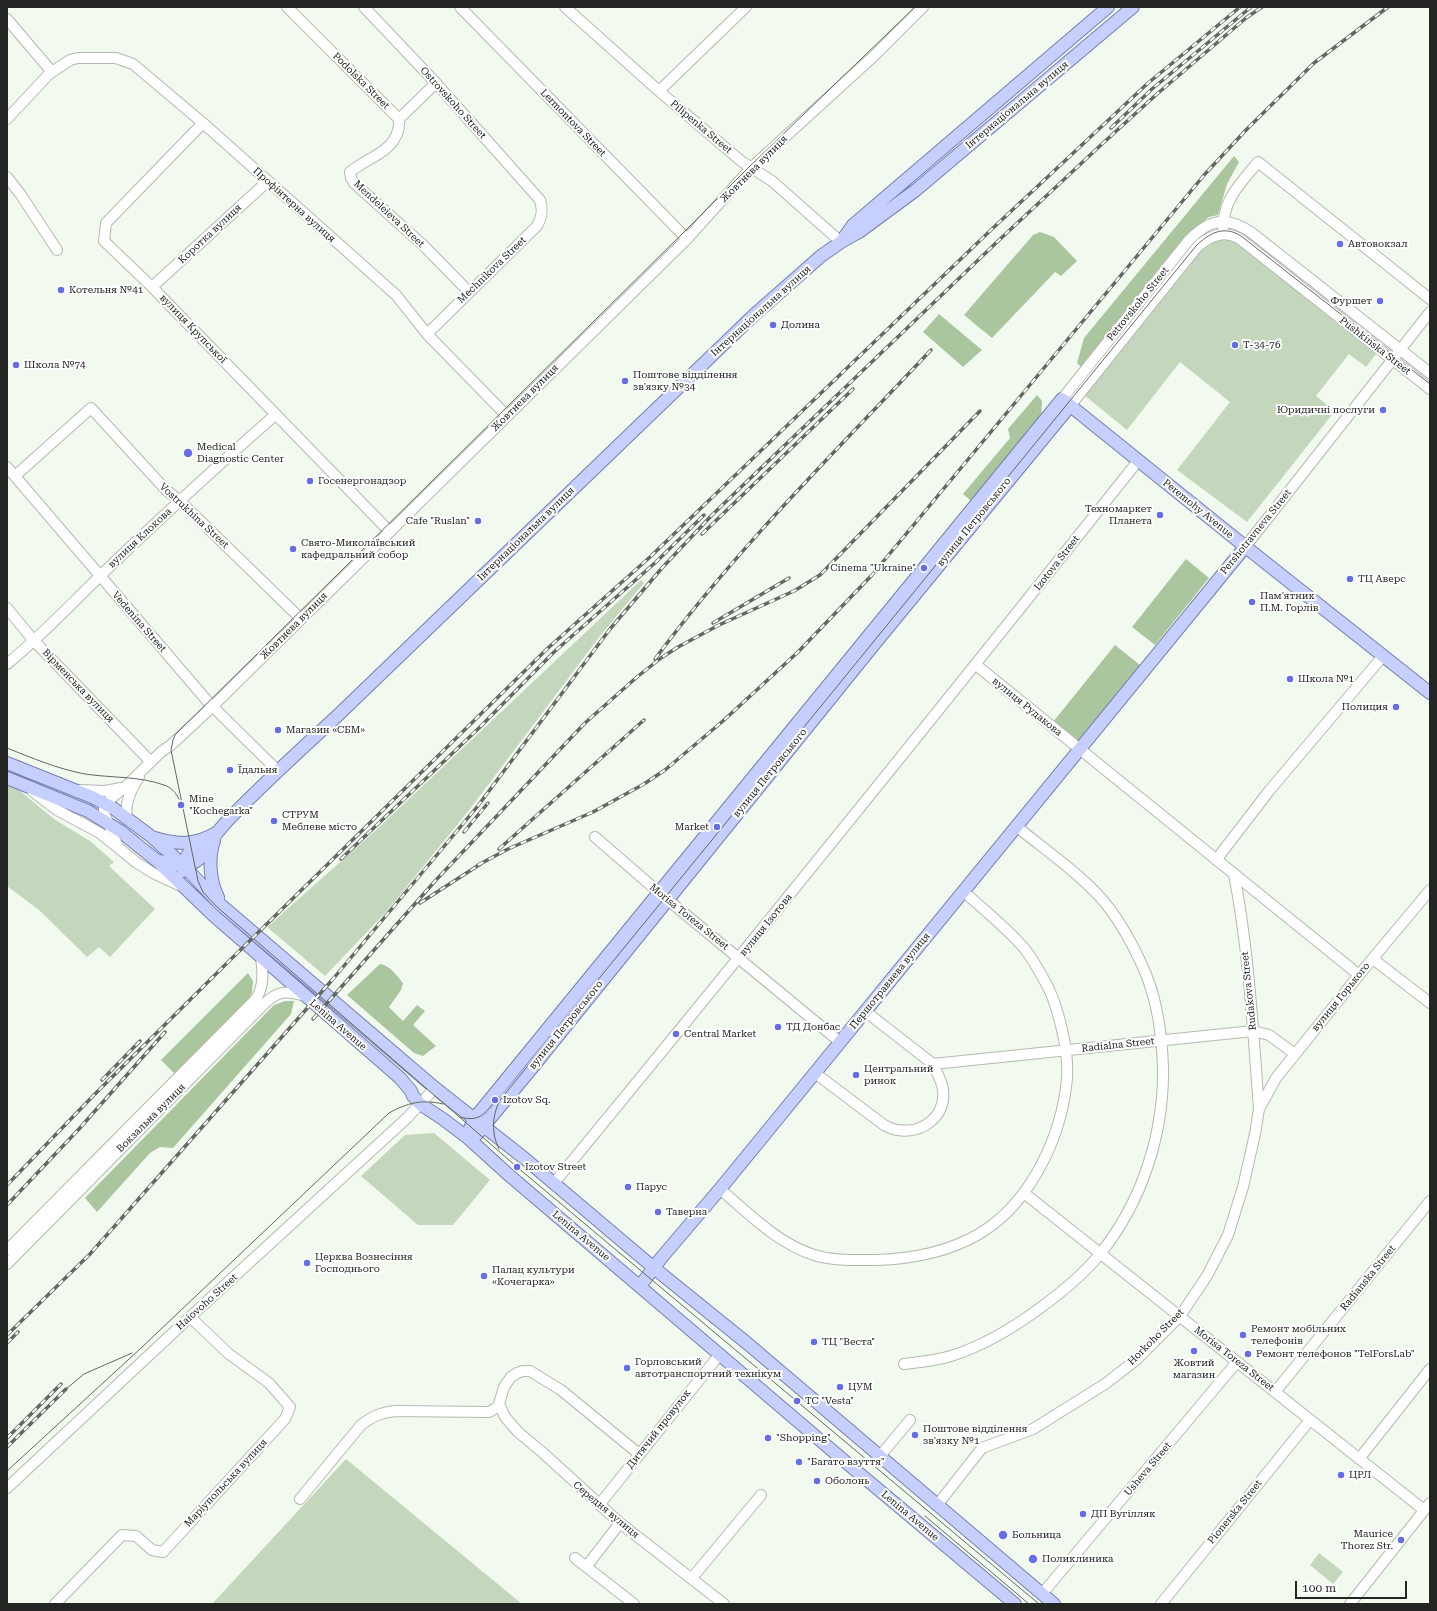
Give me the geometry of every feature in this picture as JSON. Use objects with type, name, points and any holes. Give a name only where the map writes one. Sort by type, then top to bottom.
[{"type":"main road","name":"Інтернаціональна вулиця","points":[[184,865],[194,862],[201,857],[230,817],[754,315],[821,256],[859,232],[916,190],[1133,7]]},
{"type":"main road","name":"Інтернаціональна вулиця","points":[[841,242],[853,225],[1103,9]]},
{"type":"main road","name":"Peremohy Avenue","points":[[1066,402],[1245,547],[1430,693]]},
{"type":"main road","name":"вулиця Петровського","points":[[468,1138],[475,1136],[479,1123],[532,1068],[663,896],[1066,402]]},
{"type":"main road","name":"Pershotravneva Street","points":[[1079,749],[1245,547]]},
{"type":"main road","name":"Першотравнева вулиця","points":[[654,1268],[1079,749]]},
{"type":"main road","name":"Lenina Avenue","points":[[7,763],[72,789],[104,804],[127,818],[152,837],[184,865],[222,905],[435,1088],[554,1183],[654,1268],[748,1344],[1054,1604]]},
{"type":"main road","name":"Lenina Avenue","points":[[7,778],[88,811],[109,824],[156,860],[213,915],[261,958],[400,1078],[411,1091],[416,1100],[468,1138],[510,1176],[1015,1604]]},
{"type":"main road","name":"Інтернаціональна вулиця","points":[[152,837],[169,842],[199,841],[217,833]]},
{"type":"main road","name":"Lenina Avenue","points":[[217,833],[212,847],[212,880],[215,892],[222,905]]},
{"type":"main road","points":[[187,889],[183,875],[184,865],[187,854],[199,841]]},
{"type":"main road","points":[[156,860],[184,865]]},
{"type":"main road","points":[[640,1286],[654,1268]]},
{"type":"street","name":"Podolska Street","points":[[287,7],[399,120]]},
{"type":"street","name":"Ostrovskoho Street","points":[[364,7],[436,83],[540,200]]},
{"type":"street","name":"Lermontova Street","points":[[460,7],[687,239]]},
{"type":"street","points":[[659,91],[746,7]]},
{"type":"street","name":"Жовтнева вулиця","points":[[104,804],[125,787],[147,765],[171,746],[213,706],[687,239],[751,168],[876,54],[923,7]]},
{"type":"street","name":"Pilipenka Street","points":[[572,9],[659,91],[751,168],[772,181],[841,242]]},
{"type":"street","points":[[7,20],[50,73]]},
{"type":"street","name":"Профінтерна вулиця","points":[[7,119],[50,73],[70,60],[78,58],[116,58],[133,64],[203,123],[396,295],[427,334],[507,416]]},
{"type":"street","points":[[399,120],[436,83]]},
{"type":"street","name":"Mendeleieva Street","points":[[399,120],[400,128],[394,141],[350,172],[351,178],[354,183],[423,245],[469,292]]},
{"type":"street","name":"вулиця Крупської","points":[[203,123],[106,222],[104,241],[152,287],[390,532]]},
{"type":"street","points":[[1223,234],[1228,201],[1258,162],[1430,299]]},
{"type":"street","points":[[7,177],[21,195],[57,250]]},
{"type":"street","name":"Коротка вулиця","points":[[152,287],[268,181]]},
{"type":"street","name":"Mechnikova Street","points":[[427,334],[537,226],[541,219],[543,209],[540,200]]},
{"type":"street","name":"Pushkinska Street","points":[[1224,221],[1242,226],[1252,233],[1430,373]]},
{"type":"street","name":"Petrovskoho Street","points":[[1066,402],[1189,240],[1205,226],[1224,221]]},
{"type":"street","name":"Pushkinska Street","points":[[1223,234],[1240,239],[1430,389]]},
{"type":"street","name":"Petrovskoho Street","points":[[1066,402],[1198,246],[1213,236],[1223,234]]},
{"type":"street","name":"Pershotravneva Street","points":[[1245,547],[1430,312]]},
{"type":"street","name":"Vostrukhina Street","points":[[15,476],[91,408],[160,484],[180,501],[300,619]]},
{"type":"street","name":"вулиця Клокова","points":[[7,664],[34,641],[100,576],[180,501],[275,415]]},
{"type":"street","name":"Izotova Street","points":[[976,665],[1138,461]]},
{"type":"street","name":"Vedenina Street","points":[[7,468],[213,706],[278,771]]},
{"type":"street","name":"Вірменська вулиця","points":[[7,608],[34,641],[147,765]]},
{"type":"street","points":[[1216,860],[1269,791],[1383,656]]},
{"type":"street","name":"вулиця Рудакова","points":[[976,665],[1079,749]]},
{"type":"street","name":"вулиця Ізотова","points":[[554,1183],[739,958],[976,665]]},
{"type":"street","points":[[1079,749],[1359,975]]},
{"type":"street","points":[[127,818],[125,810],[128,799],[147,765]]},
{"type":"street","points":[[22,784],[57,810],[100,833],[153,874],[187,889]]},
{"type":"street","points":[[72,789],[105,791],[125,787]]},
{"type":"street","points":[[104,804],[104,814],[118,847]]},
{"type":"street","points":[[904,1364],[951,1356],[995,1337],[1016,1325],[1068,1286],[1085,1271],[1100,1254],[1121,1223],[1135,1198],[1150,1158],[1160,1114],[1163,1088],[1162,1040],[1158,1009],[1143,966],[1114,915],[1099,896],[1016,826]]},
{"type":"street","name":"Morisa Toreza Street","points":[[595,837],[663,896],[840,1042]]},
{"type":"street","name":"Rudakova Street","points":[[1234,874],[1242,914],[1259,1109]]},
{"type":"street","name":"вулиця Горького","points":[[1259,1109],[1276,1078],[1430,890]]},
{"type":"street","points":[[720,1189],[772,1232],[792,1245],[813,1254],[828,1258],[857,1260],[894,1259],[921,1256],[957,1245],[980,1234],[996,1222],[1024,1193],[1041,1168],[1050,1147],[1057,1123],[1067,1077],[1063,1032],[1048,988],[1024,949],[1009,932],[963,891]]},
{"type":"street","name":"Вокзальна вулиця","points":[[7,1250],[256,999],[262,987],[261,958]]},
{"type":"street","points":[[1373,959],[1430,1003]]},
{"type":"street","name":"Вокзальна вулиця","points":[[7,1264],[266,1002],[278,993],[291,992],[305,996]]},
{"type":"street","points":[[814,1073],[884,1125],[897,1130],[910,1131],[922,1128],[935,1119],[940,1112],[944,1101],[940,1077],[933,1064],[865,1011]]},
{"type":"street","name":"Radialna Street","points":[[933,1064],[1253,1031],[1269,1035],[1296,1054]]},
{"type":"street","points":[[407,1118],[416,1100],[435,1088]]},
{"type":"street","name":"Horkoho Street","points":[[938,1504],[982,1448],[1033,1429],[1105,1384],[1136,1360],[1180,1316],[1207,1276],[1228,1234],[1244,1181],[1259,1109]]},
{"type":"street","name":"Haiovoho Street","points":[[7,1488],[190,1317],[407,1118],[414,1113],[422,1111],[443,1119]]},
{"type":"street","name":"Morisa Toreza Street","points":[[1024,1193],[1359,1459],[1427,1507]]},
{"type":"street","name":"Radianska Street","points":[[1275,1392],[1430,1201]]},
{"type":"street","name":"Маріупольська вулиця","points":[[55,1604],[122,1535],[136,1536],[152,1550],[163,1552],[286,1419],[289,1413],[290,1407],[269,1383],[228,1354],[190,1317]]},
{"type":"street","name":"Дитячий провулок","points":[[599,1505],[720,1354]]},
{"type":"street","name":"Usheva Street","points":[[1042,1594],[1238,1362]]},
{"type":"street","points":[[1359,1459],[1430,1370]]},
{"type":"street","points":[[300,1499],[362,1425],[377,1414],[396,1411],[489,1412],[496,1408],[499,1404],[504,1387],[511,1377],[522,1371],[530,1371],[561,1390],[639,1454]]},
{"type":"street","name":"Середня вулиця","points":[[499,1404],[505,1416],[518,1432],[542,1452],[620,1524],[724,1604]]},
{"type":"street","points":[[880,1456],[910,1420]]},
{"type":"street","name":"Pionerska Street","points":[[1161,1604],[1310,1420]]},
{"type":"street","points":[[692,1578],[761,1494]]},
{"type":"street","points":[[1350,1604],[1427,1507]]},
{"type":"street","points":[[586,1567],[620,1524]]},
{"type":"street","points":[[575,1558],[634,1604]]},
{"type":"green space","points":[[1234,156],[1239,162],[1227,184],[1218,215],[1209,217],[1190,232],[1081,367],[1077,363],[1084,338]]},
{"type":"green space","points":[[1040,232],[1054,237],[1077,261],[1061,276],[1055,272],[992,338],[964,315],[1033,235]]},
{"type":"green space","points":[[1219,239],[1233,239],[1377,353],[1366,367],[1349,354],[1316,396],[1335,411],[1247,522],[1177,470],[1230,402],[1180,362],[1127,430],[1084,395],[1204,246]]},
{"type":"green space","points":[[939,314],[982,350],[963,367],[923,332]]},
{"type":"green space","points":[[1037,395],[1042,401],[1041,417],[971,501],[963,494],[1010,438],[1008,429]]},
{"type":"green space","points":[[1186,559],[1209,578],[1155,645],[1132,627]]},
{"type":"green space","points":[[641,580],[644,583],[600,636],[470,809],[386,912],[325,976],[267,927],[374,832]]},
{"type":"green space","points":[[1115,645],[1140,665],[1078,742],[1053,722]]},
{"type":"green space","points":[[7,785],[19,790],[54,819],[90,841],[114,862],[109,866],[155,909],[110,957],[99,947],[87,957],[39,910],[7,886]]},
{"type":"green space","points":[[380,964],[387,966],[403,983],[401,990],[389,1007],[403,1021],[417,1005],[425,1011],[413,1025],[436,1046],[423,1056],[414,1053],[347,995]]},
{"type":"green space","points":[[248,973],[253,981],[252,992],[247,1004],[175,1074],[161,1060]]},
{"type":"green space","points":[[285,1001],[294,1001],[291,1014],[173,1148],[160,1147],[150,1153],[97,1212],[85,1198],[274,1005]]},
{"type":"green space","points":[[434,1133],[490,1180],[453,1225],[418,1225],[361,1176],[405,1135]]},
{"type":"green space","points":[[346,1459],[522,1604],[212,1604]]},
{"type":"green space","points":[[1319,1553],[1343,1572],[1333,1584],[1310,1565]]},
{"type":"tram line","points":[[915,7],[749,167],[175,735],[171,750],[198,881],[203,892],[216,906],[517,1167],[1039,1604]]},
{"type":"tram line","points":[[499,1149],[496,1143],[494,1131],[494,1118],[500,1100],[1201,241],[1211,234],[1223,231],[1229,231],[1241,236],[1430,384]]},
{"type":"tram line","points":[[7,748],[45,763],[75,772],[154,782],[169,787],[175,792],[179,799]]},
{"type":"tram line","points":[[460,1117],[473,1119],[482,1115],[498,1097]]},
{"type":"tram line","points":[[7,1471],[140,1349],[389,1113],[408,1104],[421,1102],[443,1104]]},
{"type":"tram line","points":[[66,1389],[84,1374],[132,1353]]},
{"type":"tram line","points":[[925,1516],[1029,1604]]},
{"type":"railway","points":[[7,1185],[94,1095],[548,648],[650,557],[992,229],[1147,84],[1240,7]]},
{"type":"railway","points":[[1111,128],[1152,89],[1251,7]]},
{"type":"railway","points":[[7,1335],[90,1254],[333,979],[477,807],[610,629],[662,568],[713,514],[997,242],[1102,144],[1157,94],[1246,18],[1262,7]]},
{"type":"railway","points":[[478,865],[508,849],[593,812],[644,784],[665,770],[723,721],[798,652],[872,575],[1205,174],[1247,129],[1314,63],[1388,7]]},
{"type":"railway","points":[[655,659],[720,578],[788,500],[931,350]]},
{"type":"railway","points":[[702,534],[853,389]]},
{"type":"railway","points":[[313,1019],[436,880],[585,723],[637,677],[678,647],[719,625],[794,591],[820,575],[980,411]]},
{"type":"railway","points":[[341,859],[479,728],[554,652],[656,562],[704,515]]},
{"type":"railway","points":[[713,623],[789,578]]},
{"type":"railway","points":[[499,849],[644,720]]},
{"type":"railway","points":[[464,832],[488,803]]},
{"type":"railway","points":[[420,903],[482,863]]},
{"type":"railway","points":[[7,1205],[79,1129],[165,1032]]},
{"type":"railway","points":[[102,1080],[140,1041]]},
{"type":"railway","points":[[7,1343],[18,1332]]},
{"type":"railway","points":[[7,1438],[61,1384]]},
{"type":"railway","points":[[7,1447],[66,1389]]},
{"type":"place","name":"Автовокзал","points":[[1340,244]]},
{"type":"place","name":"Котельня №41","points":[[61,290]]},
{"type":"place","name":"Фуршет","points":[[1380,301]]},
{"type":"place","name":"Долина","points":[[773,325]]},
{"type":"place","name":"Т-34-76","points":[[1235,345]]},
{"type":"place","name":"Школа №74","points":[[16,365]]},
{"type":"place","name":"Поштове відділення зв'язку №34","points":[[625,381]]},
{"type":"place","name":"Юридичні послуги","points":[[1383,410]]},
{"type":"place","name":"Medical Diagnostic Center","points":[[188,453]]},
{"type":"place","name":"Госенергонадзор","points":[[310,481]]},
{"type":"place","name":"Техномаркет Планета","points":[[1160,515]]},
{"type":"place","name":"Cafe \"Ruslan\"","points":[[478,521]]},
{"type":"place","name":"Свято-Миколаївський кафедральний собор","points":[[293,549]]},
{"type":"place","name":"Cinema \"Ukraine\"","points":[[924,568]]},
{"type":"place","name":"ТЦ Аверс","points":[[1350,579]]},
{"type":"place","name":"Пам'ятник П.М. Горлів","points":[[1252,602]]},
{"type":"place","name":"Школа №1","points":[[1290,679]]},
{"type":"place","name":"Полиция","points":[[1396,707]]},
{"type":"place","name":"Магазин «СБМ»","points":[[278,730]]},
{"type":"place","name":"Їдальня","points":[[230,770]]},
{"type":"place","name":"Mine \"Kochegarka\"","points":[[181,805]]},
{"type":"place","name":"СТРУМ Меблеве місто","points":[[274,821]]},
{"type":"place","name":"Market","points":[[717,827]]},
{"type":"place","name":"ТД Донбас","points":[[778,1027]]},
{"type":"place","name":"Central Market","points":[[676,1034]]},
{"type":"place","name":"Центральний ринок","points":[[856,1075]]},
{"type":"place","name":"Izotov Sq.","points":[[495,1100]]},
{"type":"place","name":"Izotov Street","points":[[517,1167]]},
{"type":"place","name":"Парус","points":[[628,1187]]},
{"type":"place","name":"Таверна","points":[[658,1212]]},
{"type":"place","name":"Церква Вознесіння Господнього","points":[[307,1263]]},
{"type":"place","name":"Палац культури «Кочегарка»","points":[[484,1276]]},
{"type":"place","name":"Ремонт мобільних телефонів","points":[[1243,1335]]},
{"type":"place","name":"ТЦ \"Веста\"","points":[[814,1342]]},
{"type":"place","name":"Жовтий магазин","points":[[1194,1351]]},
{"type":"place","name":"Ремонт телефонов \"TelForsLab\"","points":[[1248,1354]]},
{"type":"place","name":"Горловський автотранспортний технікум","points":[[627,1368]]},
{"type":"place","name":"ЦУМ","points":[[840,1387]]},
{"type":"place","name":"TC \"Vesta\"","points":[[797,1401]]},
{"type":"place","name":"Поштове відділення зв'язку №1","points":[[915,1435]]},
{"type":"place","name":"\"Shopping\"","points":[[768,1438]]},
{"type":"place","name":"\"Багато взуття\"","points":[[799,1462]]},
{"type":"place","name":"ЦРЛ","points":[[1341,1475]]},
{"type":"place","name":"Оболонь","points":[[817,1481]]},
{"type":"place","name":"ДП Вугілляк","points":[[1083,1514]]},
{"type":"place","name":"Больница","points":[[1003,1535]]},
{"type":"place","name":"Maurice Thorez Str.","points":[[1401,1540]]},
{"type":"place","name":"Поликлиника","points":[[1033,1559]]}]
